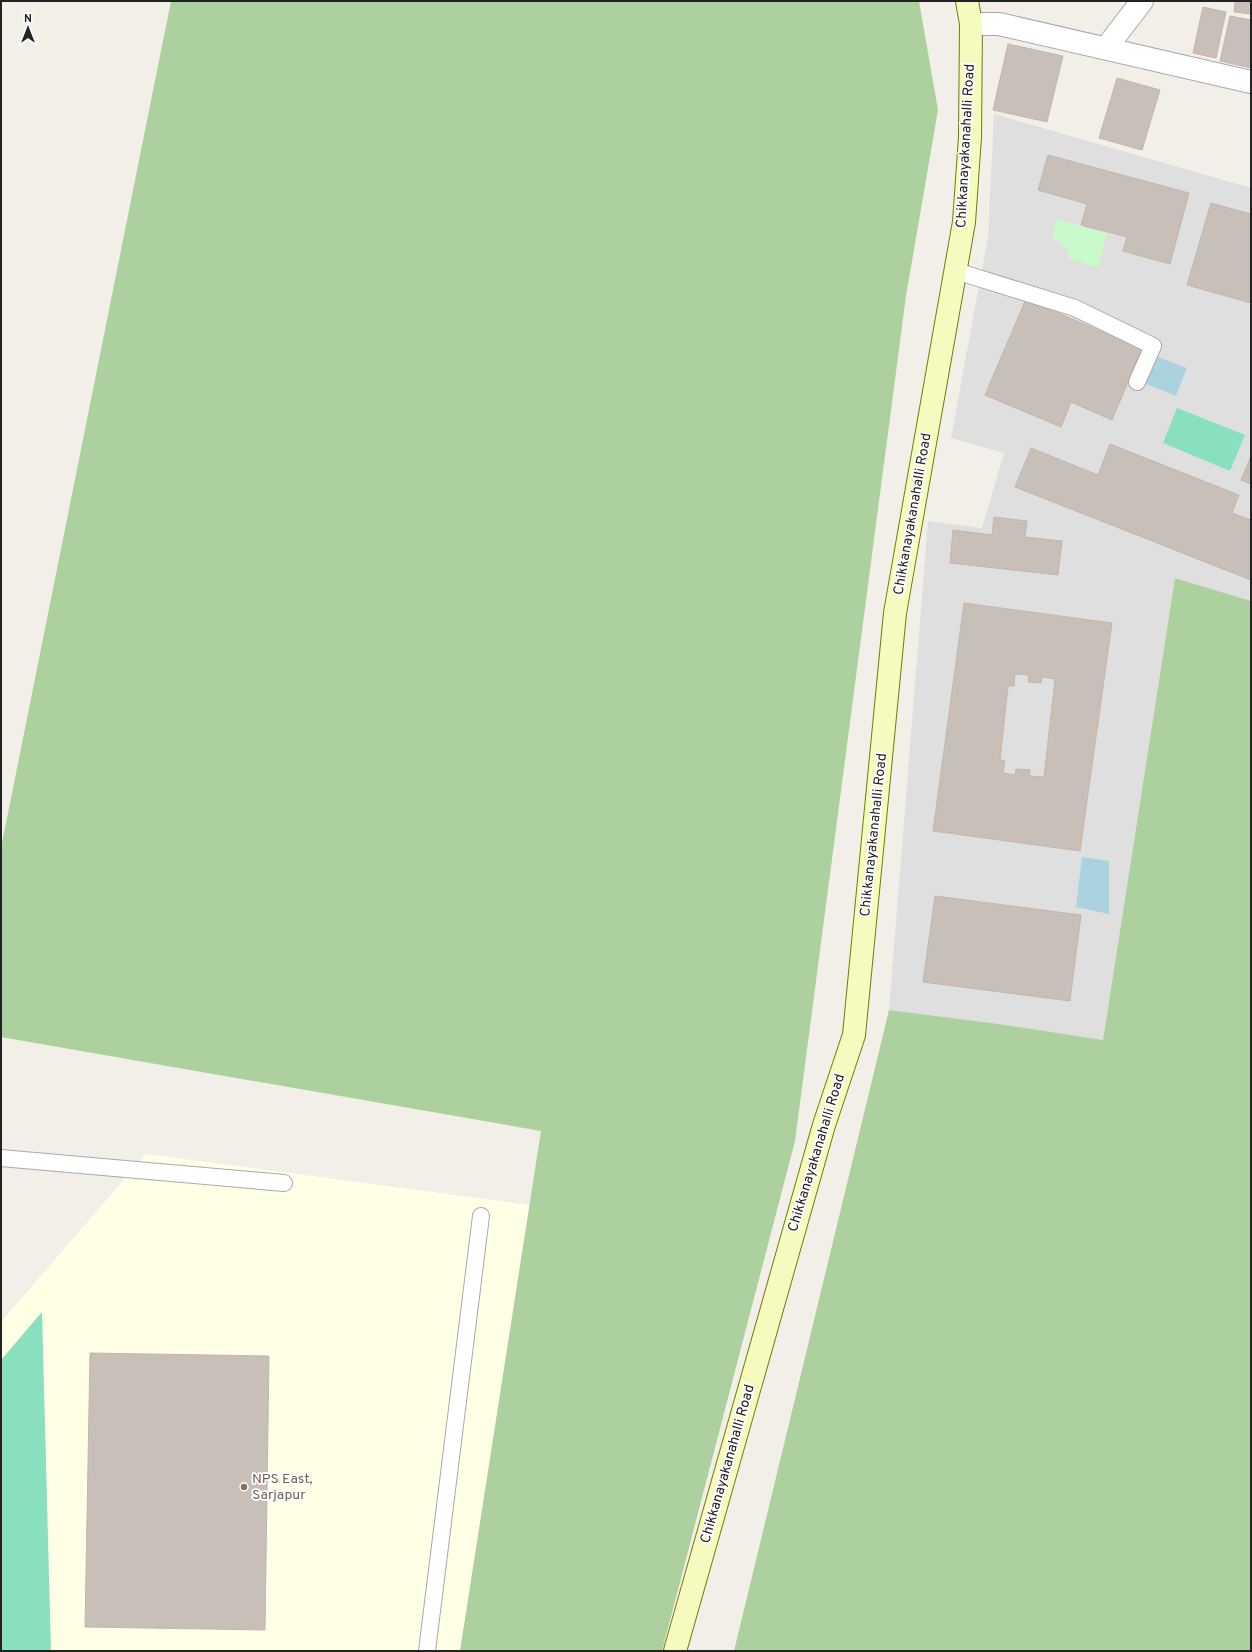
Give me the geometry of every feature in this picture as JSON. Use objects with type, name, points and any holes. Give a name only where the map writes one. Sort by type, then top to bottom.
[{"type":"main road","name":"Chikkanayakanahalli Road","points":[[675,1651],[824,1125],[854,1035],[896,613],[964,222],[970,137],[971,24],[967,1]]},
{"type":"street","points":[[1106,48],[1142,1]]},
{"type":"street","points":[[971,24],[999,24],[1251,82]]},
{"type":"lane","points":[[956,271],[1076,308],[1153,346],[1136,382]]},
{"type":"lane","points":[[1,1158],[284,1183]]},
{"type":"lane","points":[[427,1651],[481,1216]]},
{"type":"shaded area","points":[[994,114],[1251,188],[1251,601],[1175,578],[1103,1040],[999,1024],[889,1010],[928,521],[982,528],[1004,453],[951,438],[988,237]]},
{"type":"shaded area","name":"NPS East, Sarjapur","points":[[146,1154],[530,1205],[460,1651],[1,1651],[1,1322]]},
{"type":"green space","points":[[171,1],[919,1],[938,110],[906,296],[795,1141],[662,1651],[460,1651],[541,1131],[1,1037],[1,848]]},
{"type":"green space","points":[[1057,219],[1107,234],[1098,267],[1069,259],[1068,252],[1064,246],[1052,238]]},
{"type":"green space","points":[[1177,408],[1245,435],[1230,471],[1163,443]]},
{"type":"green space","points":[[1175,578],[1251,601],[1251,1651],[734,1651],[889,1010],[999,1024],[1103,1040]]},
{"type":"green space","points":[[42,1312],[51,1651],[1,1651],[1,1360]]},
{"type":"water","points":[[1155,356],[1187,368],[1176,396],[1144,383]]},
{"type":"water","points":[[1082,857],[1109,861],[1109,914],[1076,907]]},
{"type":"building","points":[[1235,1],[1251,1],[1251,14],[1234,12]]},
{"type":"building","points":[[1203,7],[1226,12],[1216,58],[1193,53]]},
{"type":"building","points":[[1230,16],[1251,20],[1251,68],[1220,61]]},
{"type":"building","points":[[1008,44],[1063,56],[1047,122],[993,110]]},
{"type":"building","points":[[1117,78],[1160,90],[1142,150],[1099,138]]},
{"type":"building","points":[[1048,155],[1189,193],[1170,264],[1123,251],[1127,237],[1081,225],[1087,204],[1038,190]]},
{"type":"building","points":[[1211,203],[1251,214],[1251,303],[1187,285]]},
{"type":"building","points":[[1026,299],[1142,349],[1112,420],[1071,402],[1061,427],[985,395]]},
{"type":"building","points":[[1110,444],[1239,495],[1232,513],[1251,520],[1251,580],[1015,487],[1031,448],[1098,475]]},
{"type":"building","points":[[1251,456],[1251,484],[1241,480]]},
{"type":"building","points":[[994,517],[1027,521],[1025,537],[1062,541],[1058,575],[950,563],[953,530],[992,535]]},
{"type":"building","points":[[964,603],[1112,623],[1080,851],[933,831]],"holes":[[[1015,674],[1029,675],[1028,682],[1041,683],[1042,677],[1055,679],[1044,777],[1030,776],[1030,770],[1016,769],[1015,775],[1003,773],[1005,761],[1000,760],[1008,686],[1014,686]]]},
{"type":"building","points":[[935,896],[1081,915],[1070,1001],[923,982]]},
{"type":"building","points":[[90,1353],[269,1356],[265,1630],[85,1627]]},
{"type":"place","name":"NPS East, Sarjapur","points":[[244,1487]]}]
